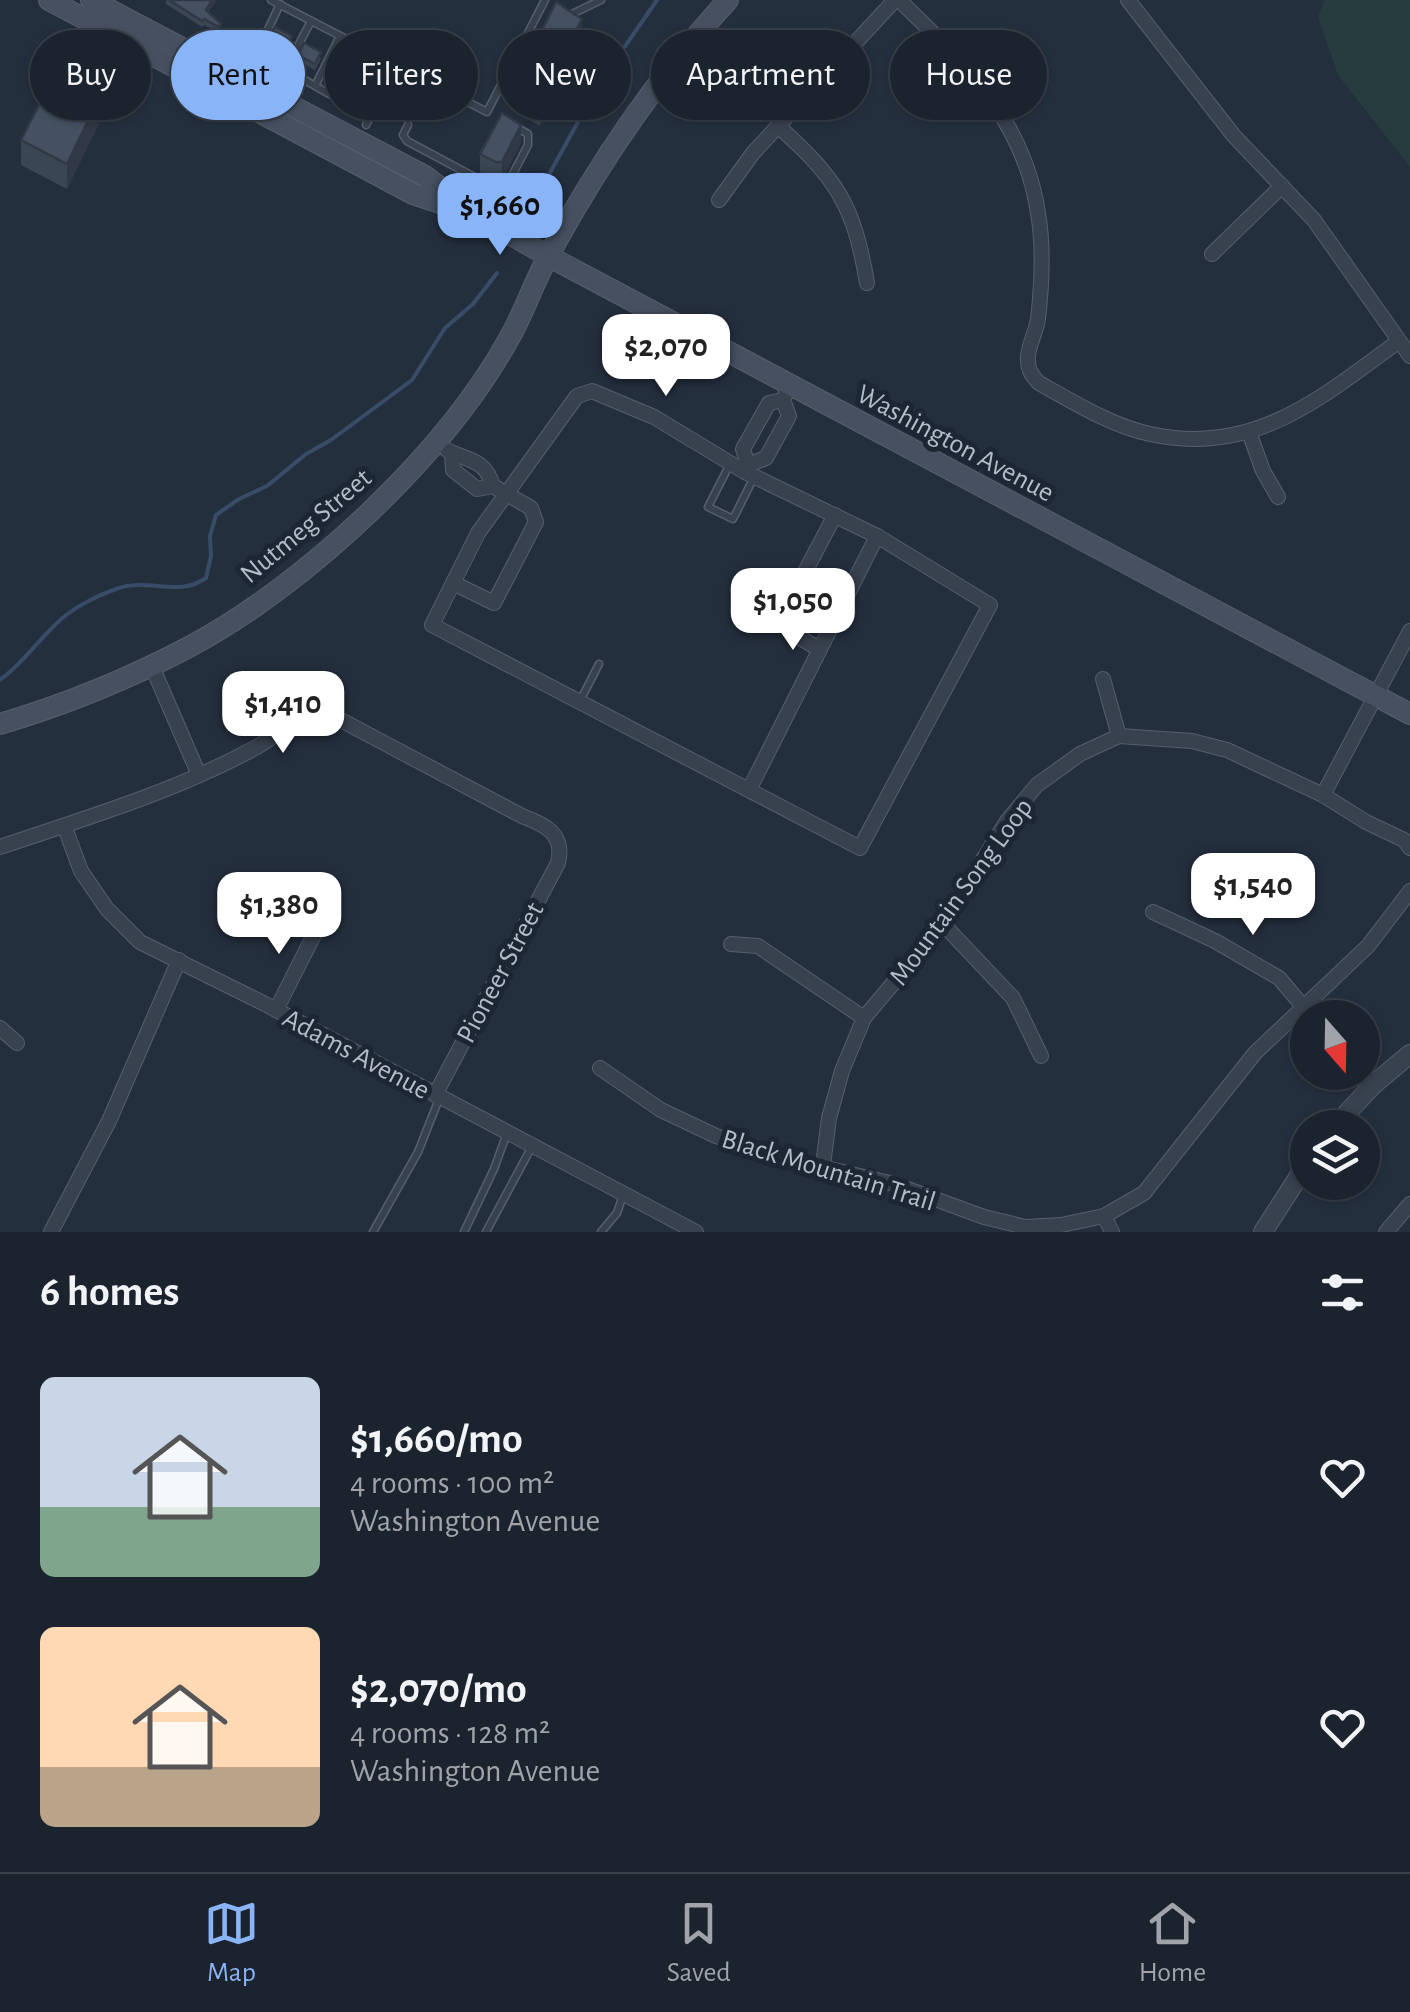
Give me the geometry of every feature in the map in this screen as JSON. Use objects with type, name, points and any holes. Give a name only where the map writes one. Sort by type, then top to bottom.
[{"type":"main road","name":"Washington Avenue","points":[[49,0],[121,18],[171,62]]},
{"type":"main road","name":"Washington Avenue","points":[[92,0],[171,44]]},
{"type":"main road","name":"Nutmeg Street","points":[[0,724],[189,647],[239,616],[296,575],[444,447],[511,335],[548,256],[655,88],[728,0]]},
{"type":"main road","name":"Washington Avenue","points":[[305,109],[362,133],[478,216],[786,392],[1410,714]]},
{"type":"main road","name":"Washington Avenue","points":[[274,120],[413,194],[478,216]]},
{"type":"main road","points":[[291,120],[349,146],[362,133]]},
{"type":"street","points":[[719,200],[778,126],[897,0],[959,58],[988,92],[1004,115],[1020,153],[1038,210],[1043,264],[1037,324],[1028,356],[1030,374],[1038,384],[1147,434],[1212,438],[1249,432],[1302,410],[1399,341]]},
{"type":"street","points":[[1128,0],[1234,136],[1314,220],[1410,356]]},
{"type":"street","points":[[778,126],[838,186],[851,214],[867,284]]},
{"type":"street","points":[[1212,254],[1282,186]]},
{"type":"street","points":[[592,391],[654,417],[749,471],[877,536],[990,605],[860,848],[432,625],[500,490],[577,396],[592,391]]},
{"type":"street","points":[[786,392],[789,416],[766,458],[749,471],[743,449],[769,403],[786,392]]},
{"type":"street","points":[[1249,432],[1263,472],[1278,498]]},
{"type":"street","points":[[750,436],[771,448]]},
{"type":"street","points":[[444,447],[468,455],[490,474],[500,490]]},
{"type":"street","points":[[444,447],[452,470],[477,489],[500,490],[532,508],[536,522],[494,603],[453,584]]},
{"type":"street","points":[[465,480],[478,464]]},
{"type":"street","points":[[820,649],[792,633],[786,608],[834,516]]},
{"type":"street","points":[[748,790],[877,536]]},
{"type":"street","points":[[1323,795],[1410,631]]},
{"type":"street","points":[[0,847],[65,828],[199,774],[150,664]]},
{"type":"street","points":[[1103,679],[1120,736]]},
{"type":"street","name":"Pioneer Street","points":[[199,774],[260,746],[302,716],[319,712],[544,825],[556,835],[561,849],[558,863],[438,1096]]},
{"type":"street","name":"Mountain Song Loop","points":[[823,1166],[829,1118],[864,1018],[943,924],[1007,821],[1037,785],[1080,754],[1120,736],[1192,741],[1227,750],[1323,795],[1404,840],[1410,848]]},
{"type":"street","name":"Adams Avenue","points":[[65,828],[81,872],[107,909],[140,942],[696,1232]]},
{"type":"street","name":"Black Mountain Trail","points":[[1320,1000],[1410,891]]},
{"type":"street","points":[[1153,912],[1216,940],[1278,978],[1297,1000]]},
{"type":"street","points":[[276,1010],[320,924]]},
{"type":"street","points":[[943,924],[1013,998],[1041,1056]]},
{"type":"street","points":[[731,944],[758,946],[864,1018]]},
{"type":"street","points":[[51,1232],[109,1122],[178,960]]},
{"type":"street","name":"Black Mountain Trail","points":[[600,1068],[661,1110],[716,1136],[774,1156],[894,1184],[984,1217],[1026,1227],[1061,1226],[1104,1216],[1144,1193],[1255,1053],[1290,1027]]},
{"type":"street","points":[[0,1028],[17,1043]]},
{"type":"street","points":[[1380,1071],[1410,1054]]},
{"type":"street","points":[[1263,1232],[1290,1190]]},
{"type":"street","points":[[1386,1232],[1410,1204]]},
{"type":"street","points":[[1104,1216],[1112,1232]]},
{"type":"lane","points":[[271,0],[328,30]]},
{"type":"lane","points":[[478,107],[487,112],[545,0]]},
{"type":"lane","points":[[572,14],[601,0]]},
{"type":"lane","points":[[268,30],[280,4]]},
{"type":"lane","points":[[305,33],[311,21]]},
{"type":"lane","points":[[315,86],[325,66]]},
{"type":"lane","points":[[305,80],[325,92]]},
{"type":"lane","points":[[362,133],[369,120]]},
{"type":"lane","points":[[408,125],[403,135],[407,141],[494,188],[506,187],[528,144],[528,134],[506,122]]},
{"type":"lane","points":[[730,463],[708,506],[732,520],[749,471]]},
{"type":"lane","points":[[579,702],[599,664]]},
{"type":"lane","points":[[372,1232],[418,1152],[438,1096]]},
{"type":"lane","points":[[464,1232],[506,1134]]},
{"type":"lane","points":[[486,1232],[532,1147]]},
{"type":"lane","points":[[601,1232],[617,1213],[623,1195]]},
{"type":"green space","points":[[1325,0],[1410,0],[1410,167],[1338,75],[1318,17]]},
{"type":"building","points":[[169,0],[212,0],[206,10],[221,24],[219,27],[202,21]]},
{"type":"building","points":[[556,2],[582,19],[576,30],[542,30]]},
{"type":"building","points":[[305,44],[321,52],[315,64],[305,59]]},
{"type":"building","points":[[31,120],[88,120],[67,164],[21,140]]},
{"type":"building","points":[[498,120],[513,120],[521,125],[502,162],[480,154]]},
{"type":"waterway","points":[[531,207],[599,84],[657,0]]},
{"type":"waterway","points":[[0,680],[61,619],[92,599],[128,586],[185,586],[206,578],[216,515],[267,486],[412,380],[445,328],[473,304],[497,273]]}]
